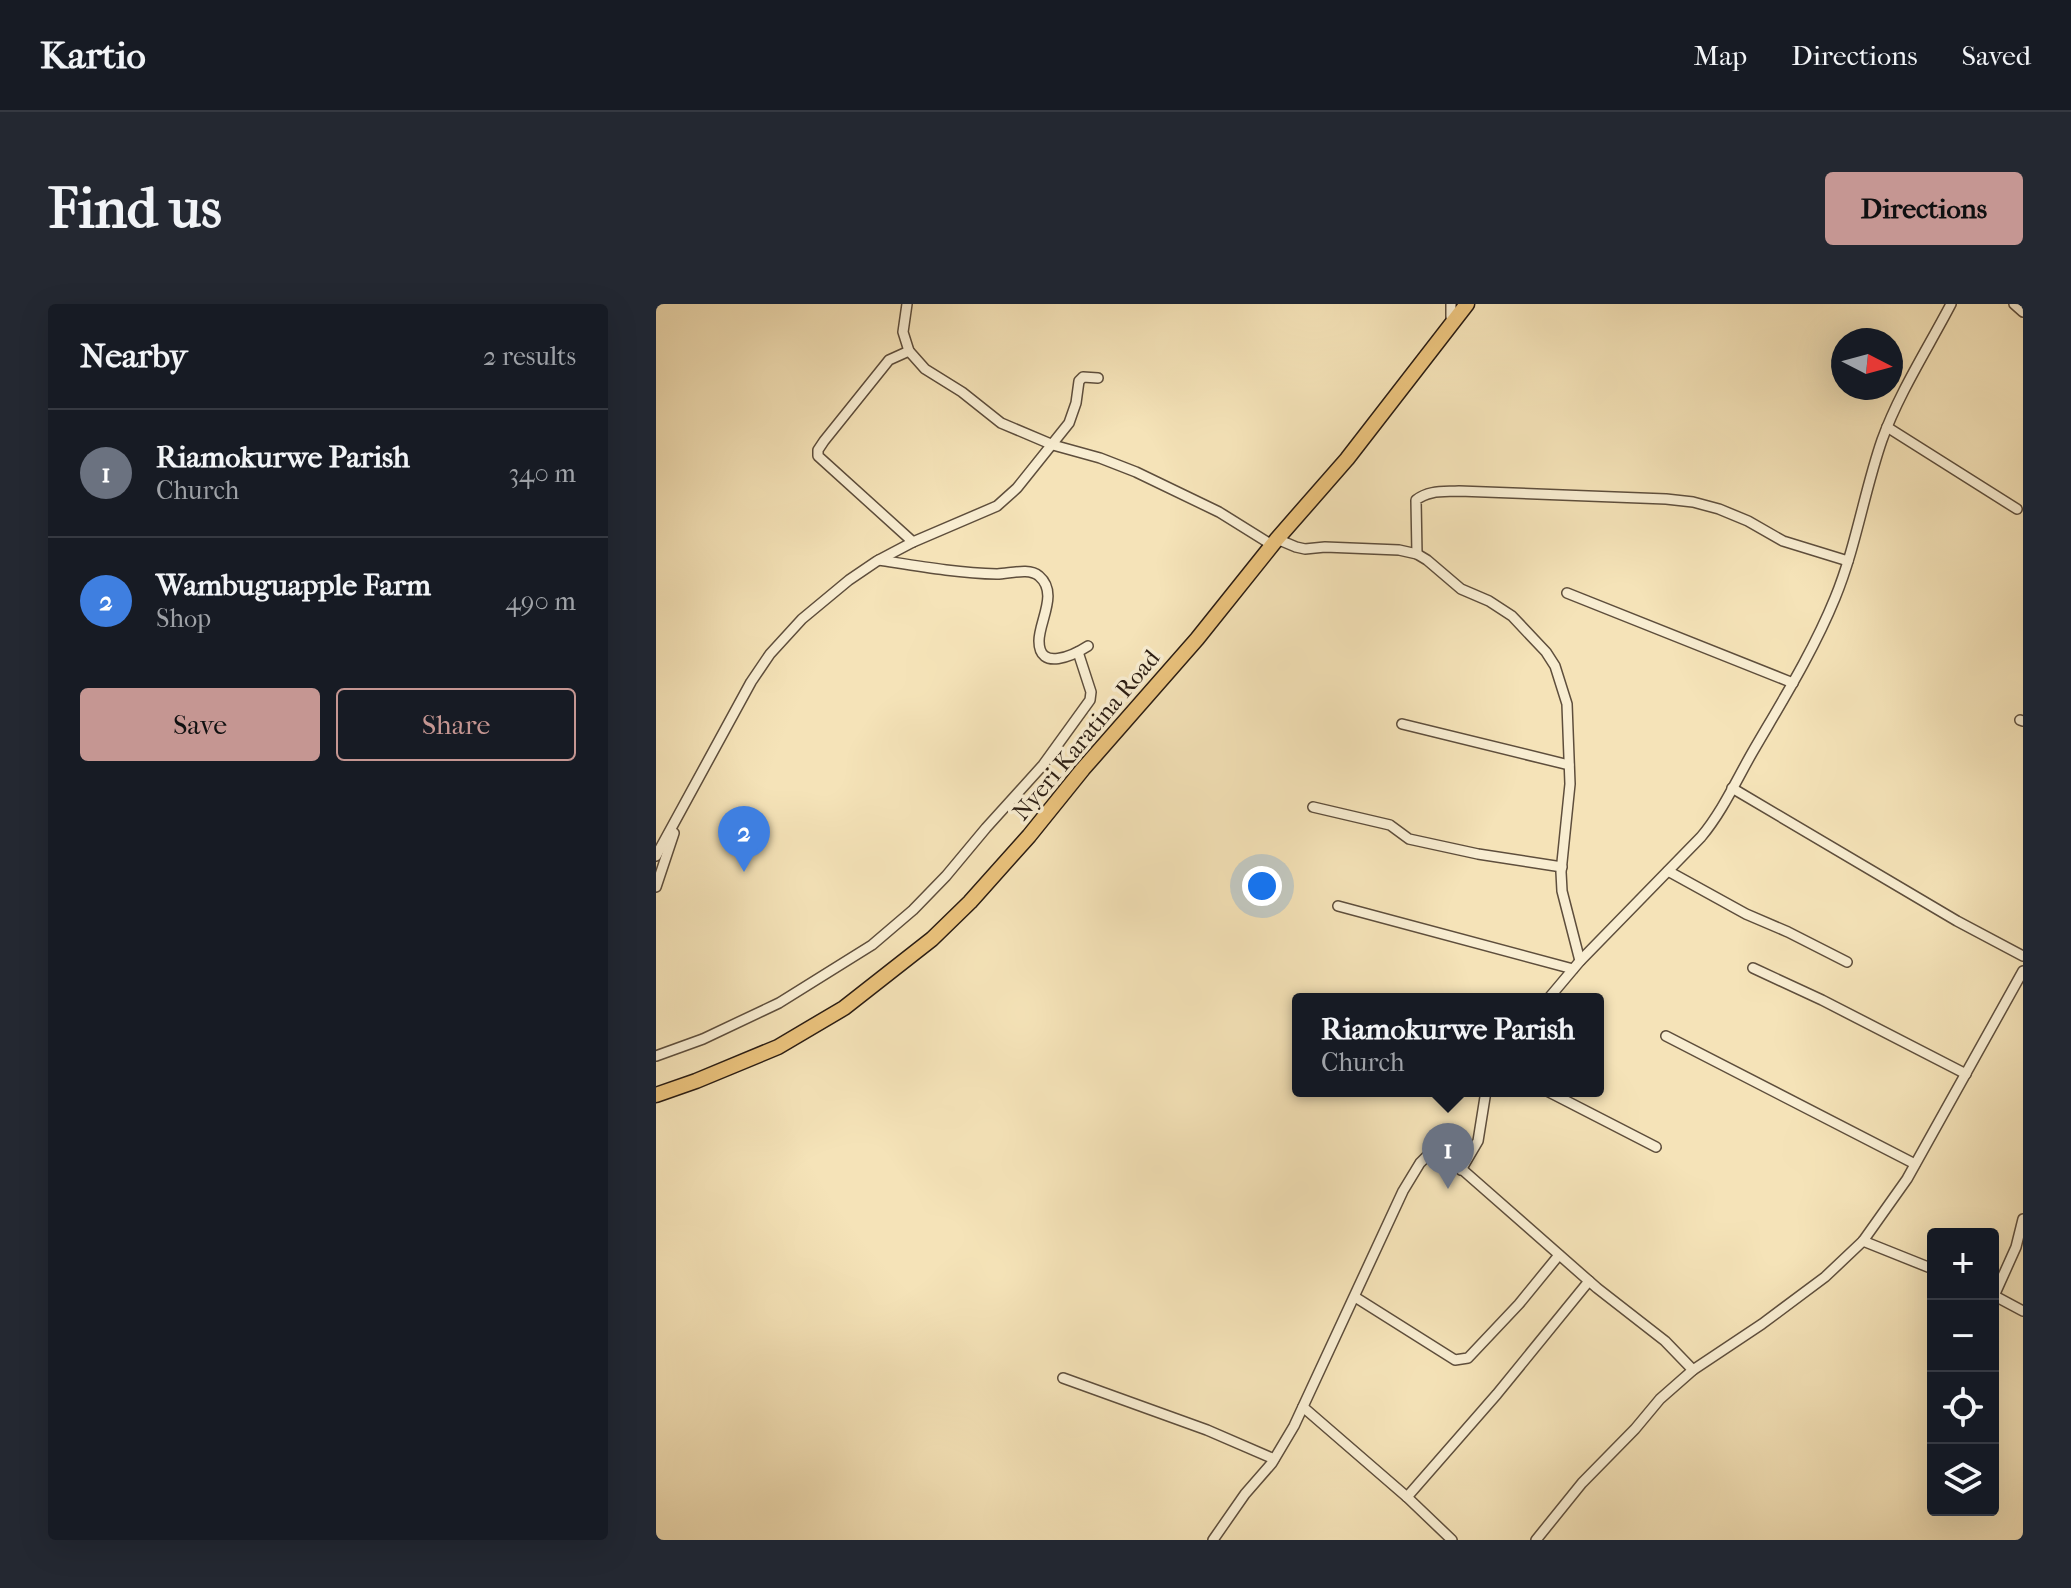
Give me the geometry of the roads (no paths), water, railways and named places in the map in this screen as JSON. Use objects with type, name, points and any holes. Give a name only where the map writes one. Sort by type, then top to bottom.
[{"type":"highway","name":"Nyeri Karatina Road","points":[[656,1095],[778,1047],[844,1008],[932,939],[970,902],[1197,639],[1347,459],[1467,304]]},
{"type":"street","points":[[907,304],[903,332],[909,351],[925,369],[962,392],[1001,423],[1053,445],[1100,458],[1172,488],[1275,542],[1305,549],[1399,550],[1417,554],[1461,589],[1489,601],[1512,616],[1555,666],[1567,704],[1568,809],[1562,891],[1576,965]]},
{"type":"street","points":[[1451,304],[1454,322]]},
{"type":"street","points":[[1553,993],[1576,965],[1709,828],[1793,683],[1835,598],[1887,427],[1951,304]]},
{"type":"street","points":[[2014,304],[2023,312]]},
{"type":"street","points":[[909,351],[889,360],[824,441],[818,456],[913,542]]},
{"type":"street","points":[[656,856],[751,682],[770,654],[806,616],[879,560],[997,506],[1017,488],[1069,423],[1079,381],[1083,377],[1098,378]]},
{"type":"street","points":[[1887,427],[2017,509]]},
{"type":"street","points":[[1417,554],[1416,500],[1434,492],[1459,491],[1693,502],[1748,521],[1783,541],[1848,561]]},
{"type":"street","points":[[879,560],[957,571],[997,574],[1029,571],[1038,574],[1048,594],[1039,640],[1041,650],[1053,659],[1088,646]]},
{"type":"street","points":[[1567,593],[1793,683]]},
{"type":"street","points":[[656,1056],[703,1039],[779,1003],[872,945],[913,910],[1043,765],[1090,700],[1091,692],[1078,652]]},
{"type":"street","points":[[1402,724],[1569,765]]},
{"type":"street","points":[[1732,788],[1957,921],[2023,956]]},
{"type":"street","points":[[1313,807],[1390,825],[1409,839],[1562,867]]},
{"type":"street","points":[[656,887],[680,814]]},
{"type":"street","points":[[1668,871],[1746,914],[1847,962]]},
{"type":"street","points":[[1338,906],[1576,965]]},
{"type":"street","points":[[1753,968],[1966,1074]]},
{"type":"street","points":[[1536,1540],[1582,1483],[1660,1399],[1693,1370],[1825,1277],[1863,1241],[1895,1198],[2023,971]]},
{"type":"street","points":[[1666,1036],[1915,1164]]},
{"type":"street","points":[[1461,1170],[1478,1141],[1485,1097]]},
{"type":"street","points":[[1559,1097],[1656,1147]]},
{"type":"street","points":[[1213,1540],[1274,1459],[1303,1407],[1403,1191],[1420,1163],[1434,1149],[1440,1150],[1589,1281],[1665,1341],[1693,1370]]},
{"type":"street","points":[[1999,1285],[2016,1247],[2023,1219]]},
{"type":"street","points":[[1863,1241],[1927,1267]]},
{"type":"street","points":[[1355,1297],[1455,1360],[1468,1358],[1519,1304],[1559,1255]]},
{"type":"street","points":[[1407,1497],[1497,1394],[1589,1281]]},
{"type":"street","points":[[1999,1299],[2023,1311]]},
{"type":"street","points":[[1063,1378],[1207,1430],[1274,1459]]},
{"type":"street","points":[[1303,1407],[1452,1540]]},
{"type":"place","name":"Wambuguapple Farm","points":[[744,872]]},
{"type":"place","name":"Riamokurwe Parish","points":[[1448,1189]]}]
